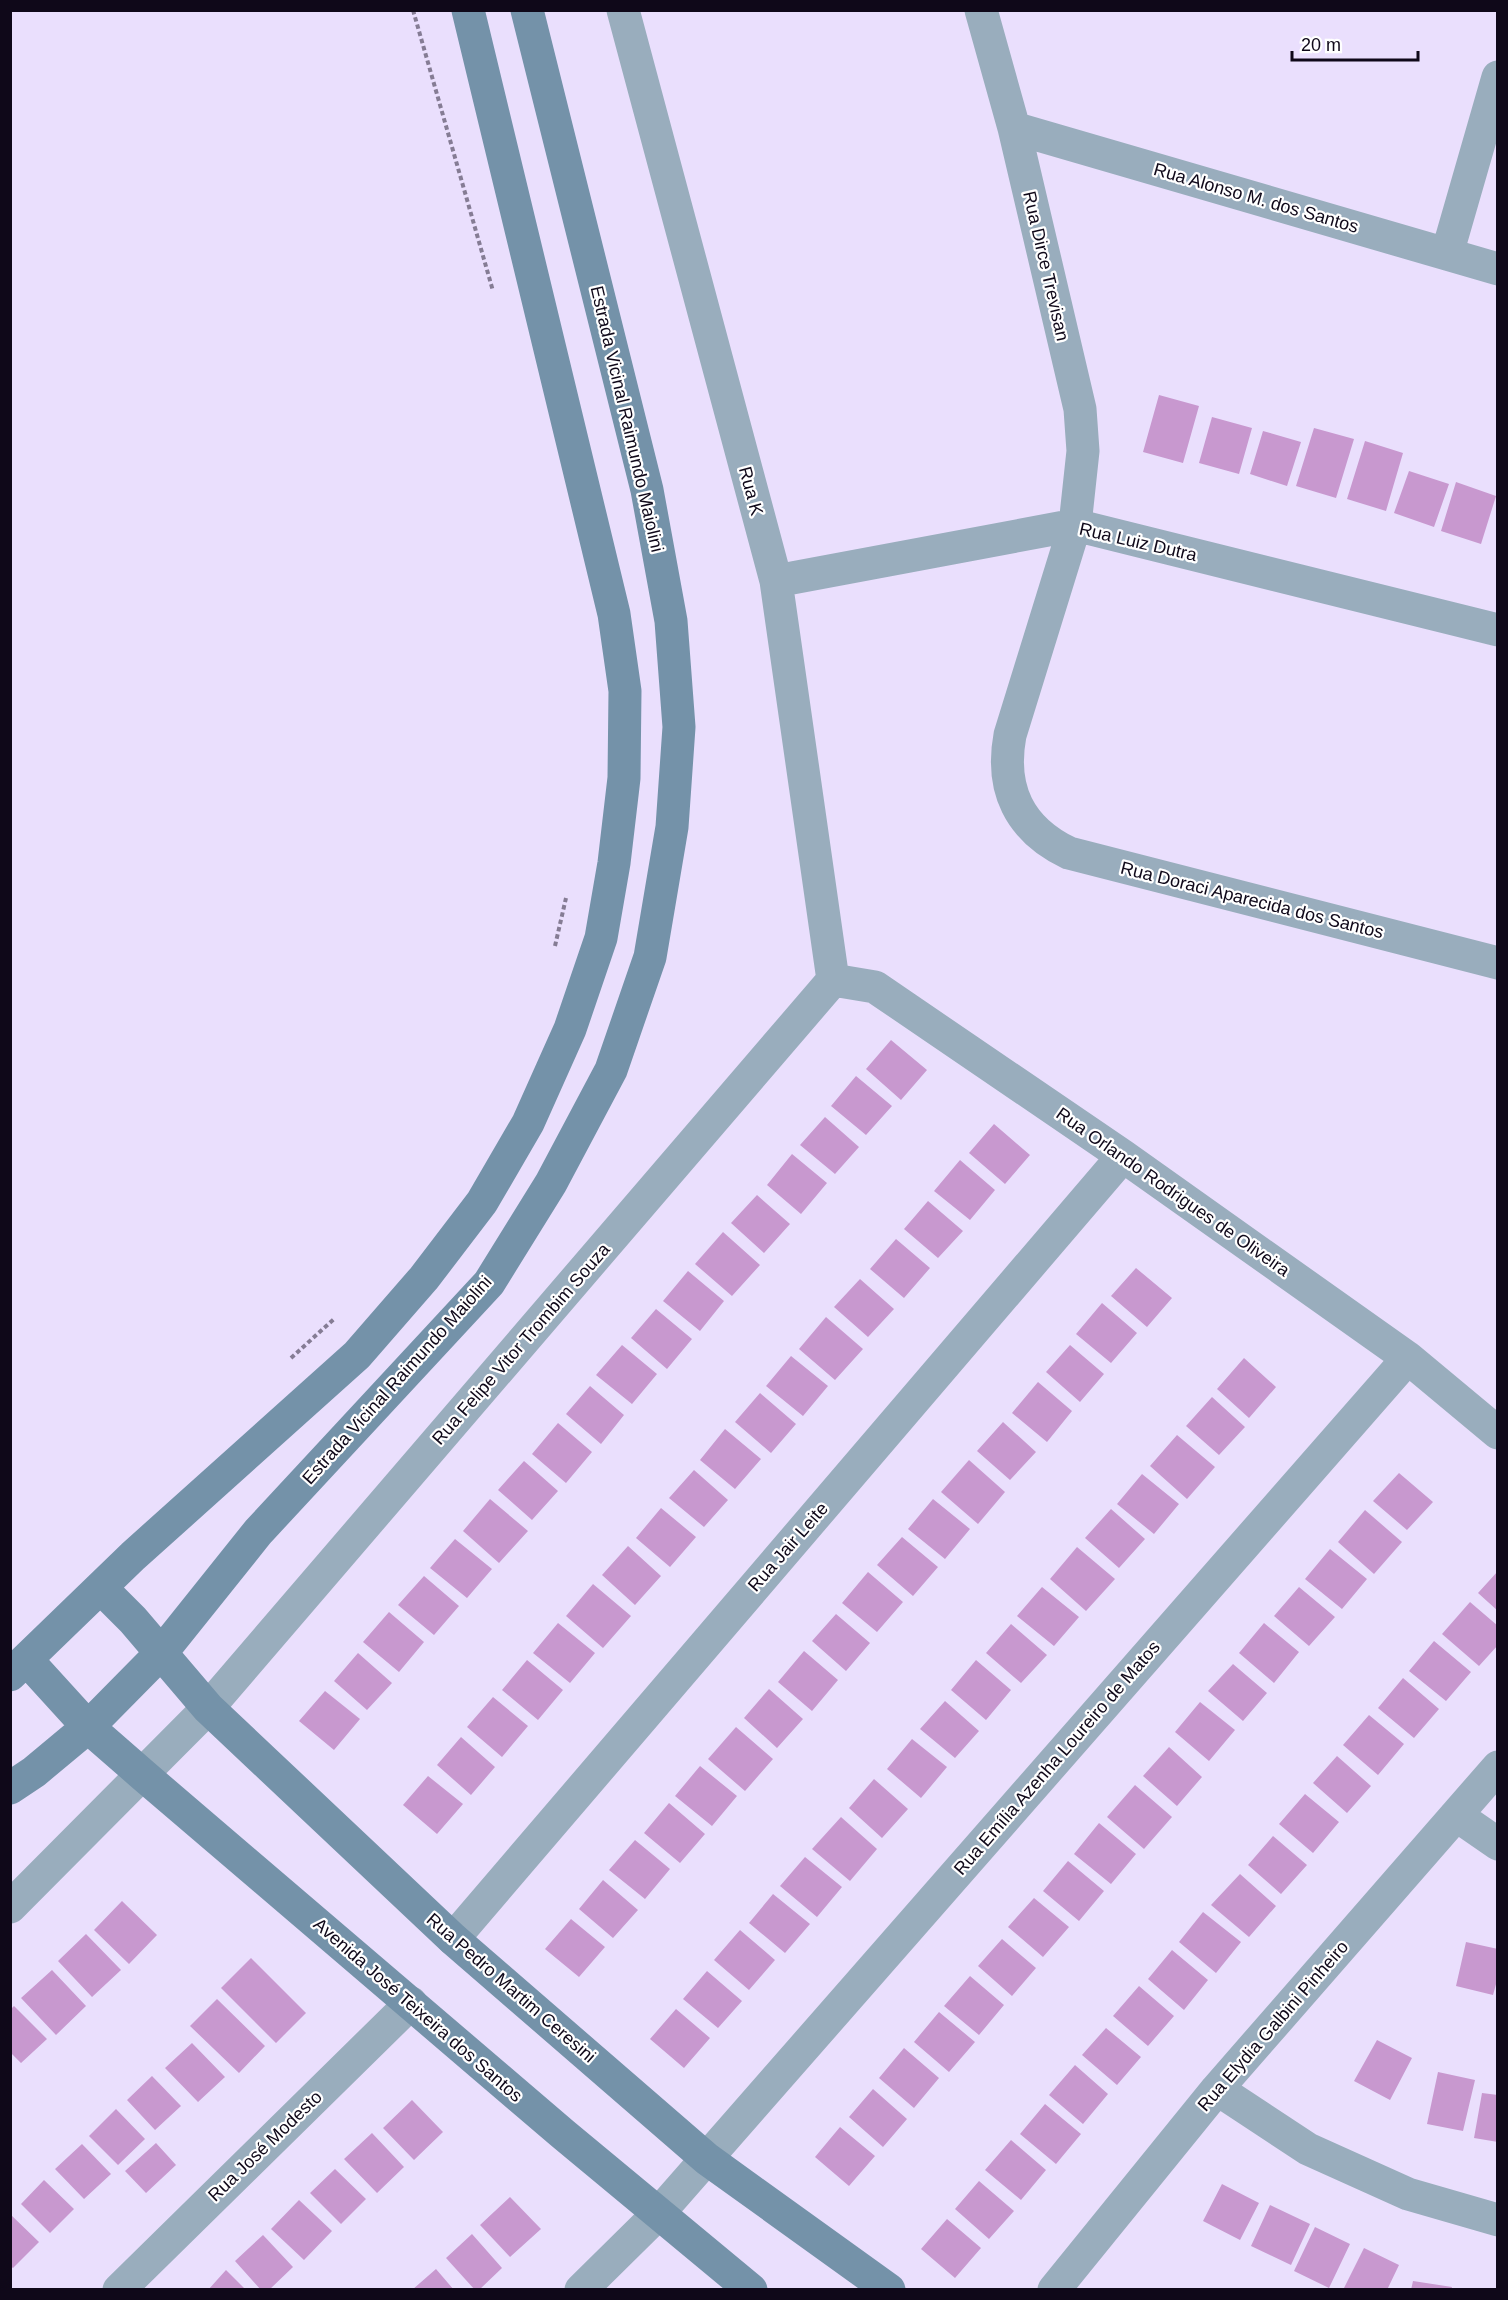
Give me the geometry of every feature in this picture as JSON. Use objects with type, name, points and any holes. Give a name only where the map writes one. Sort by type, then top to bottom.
[{"type":"main road","points":[[16,1665],[133,1556],[357,1355],[424,1278],[475,1211],[528,1123],[570,1029],[601,938],[614,863],[624,778],[624,680],[611,602],[468,10]]},
{"type":"main road","name":"Estrada Vicinal Raimundo Maiolini","points":[[10,1788],[34,1772],[88,1727],[162,1652],[258,1532],[489,1283],[550,1183],[611,1070],[650,957],[672,827],[680,727],[671,621],[647,490],[527,10]]},
{"type":"main road","name":"Rua Pedro Martim Ceresini","points":[[101,1588],[162,1652],[208,1708],[453,1939],[707,2158],[889,2289]]},
{"type":"main road","name":"Avenida José Teixeira dos Santos","points":[[16,1665],[143,1776],[658,2214],[751,2289]]},
{"type":"street","name":"Rua K","points":[[623,10],[776,581],[833,980]]},
{"type":"street","name":"Rua Dirce Trevisan","points":[[981,10],[1014,128],[1080,409],[1083,451],[1075,525],[1008,743],[1006,766],[1008,782],[1020,812]]},
{"type":"street","points":[[1447,254],[1497,76]]},
{"type":"street","name":"Rua Alonso M. dos Santos","points":[[1014,128],[1497,269]]},
{"type":"street","name":"Rua Luiz Dutra","points":[[776,581],[1075,525],[1497,630]]},
{"type":"street","name":"Rua Doraci Aparecida dos Santos","points":[[1020,812],[1041,836],[1069,853],[1497,963]]},
{"type":"street","name":"Rua Orlando Rodrigues de Oliveira","points":[[833,980],[875,987],[1123,1156],[1408,1358],[1497,1433]]},
{"type":"street","name":"Rua Felipe Vitor Trombim Souza","points":[[10,1907],[143,1776],[208,1708],[833,980]]},
{"type":"street","name":"Rua Jair Leite","points":[[453,1939],[1123,1156]]},
{"type":"street","name":"Rua Emília Azenha Loureiro de Matos","points":[[581,2289],[658,2214],[1408,1358]]},
{"type":"street","name":"Rua Elydia Galbini Pinheiro","points":[[1054,2289],[1216,2090],[1497,1767]]},
{"type":"street","points":[[1456,1815],[1497,1844]]},
{"type":"street","name":"Rua José Modesto","points":[[119,2289],[411,2003]]},
{"type":"street","points":[[1216,2090],[1308,2149],[1408,2194],[1497,2220]]},
{"type":"path","points":[[413,10],[494,295]]},
{"type":"path","points":[[554,949],[567,894]]},
{"type":"path","points":[[291,1359],[334,1318]]},
{"type":"building","points":[[1159,395],[1199,406],[1183,463],[1143,452]]},
{"type":"building","points":[[1212,417],[1252,428],[1239,474],[1199,463]]},
{"type":"building","points":[[1314,428],[1354,439],[1336,498],[1296,486]]},
{"type":"building","points":[[1263,431],[1301,442],[1287,486],[1250,474]]},
{"type":"building","points":[[1365,441],[1403,453],[1386,511],[1347,499]]},
{"type":"building","points":[[1409,471],[1449,484],[1434,527],[1394,513]]},
{"type":"building","points":[[1456,482],[1496,496],[1481,544],[1441,531]]},
{"type":"building","points":[[891,1040],[927,1070],[901,1100],[866,1069]]},
{"type":"building","points":[[856,1076],[892,1106],[866,1135],[831,1106]]},
{"type":"building","points":[[825,1117],[859,1147],[835,1174],[800,1145]]},
{"type":"building","points":[[994,1124],[1030,1155],[1005,1184],[969,1153]]},
{"type":"building","points":[[792,1154],[827,1183],[801,1214],[767,1185]]},
{"type":"building","points":[[960,1160],[995,1190],[970,1220],[934,1191]]},
{"type":"building","points":[[757,1195],[790,1224],[764,1253],[731,1223]]},
{"type":"building","points":[[928,1201],[963,1231],[938,1258],[904,1229]]},
{"type":"building","points":[[723,1232],[760,1265],[732,1296],[695,1264]]},
{"type":"building","points":[[896,1239],[930,1268],[904,1298],[870,1269]]},
{"type":"building","points":[[1136,1268],[1172,1298],[1147,1327],[1111,1296]]},
{"type":"building","points":[[688,1271],[724,1301],[700,1331],[663,1301]]},
{"type":"building","points":[[860,1279],[894,1309],[868,1337],[834,1307]]},
{"type":"building","points":[[1102,1303],[1137,1333],[1111,1363],[1076,1334]]},
{"type":"building","points":[[656,1309],[692,1339],[667,1369],[631,1338]]},
{"type":"building","points":[[826,1317],[863,1349],[835,1380],[799,1349]]},
{"type":"building","points":[[622,1345],[657,1374],[632,1404],[596,1375]]},
{"type":"building","points":[[1070,1345],[1104,1374],[1080,1402],[1046,1372]]},
{"type":"building","points":[[791,1356],[828,1386],[803,1416],[766,1386]]},
{"type":"building","points":[[1244,1358],[1276,1387],[1249,1418],[1217,1389]]},
{"type":"building","points":[[1038,1382],[1072,1411],[1047,1442],[1012,1413]]},
{"type":"building","points":[[590,1386],[624,1415],[601,1444],[566,1414]]},
{"type":"building","points":[[760,1393],[796,1424],[771,1453],[735,1422]]},
{"type":"building","points":[[1212,1397],[1245,1427],[1219,1455],[1186,1426]]},
{"type":"building","points":[[1003,1422],[1036,1452],[1010,1480],[977,1451]]},
{"type":"building","points":[[558,1423],[592,1452],[566,1483],[532,1454]]},
{"type":"building","points":[[725,1429],[761,1459],[735,1489],[700,1460]]},
{"type":"building","points":[[1177,1435],[1215,1467],[1187,1499],[1150,1466]]},
{"type":"building","points":[[969,1460],[1005,1492],[978,1524],[941,1492]]},
{"type":"building","points":[[524,1461],[558,1491],[532,1520],[498,1490]]},
{"type":"building","points":[[694,1470],[728,1500],[704,1527],[669,1498]]},
{"type":"building","points":[[1399,1473],[1433,1502],[1407,1530],[1373,1501]]},
{"type":"building","points":[[1142,1474],[1179,1504],[1154,1534],[1117,1504]]},
{"type":"building","points":[[490,1499],[528,1531],[499,1563],[463,1531]]},
{"type":"building","points":[[933,1499],[970,1529],[945,1559],[908,1529]]},
{"type":"building","points":[[661,1508],[696,1537],[670,1567],[636,1538]]},
{"type":"building","points":[[1111,1509],[1145,1539],[1119,1568],[1085,1538]]},
{"type":"building","points":[[1365,1510],[1402,1542],[1374,1574],[1338,1542]]},
{"type":"building","points":[[902,1537],[938,1567],[913,1596],[877,1565]]},
{"type":"building","points":[[455,1539],[492,1569],[467,1598],[430,1568]]},
{"type":"building","points":[[628,1546],[661,1576],[635,1605],[602,1575]]},
{"type":"building","points":[[1077,1547],[1115,1579],[1086,1611],[1050,1579]]},
{"type":"building","points":[[1330,1549],[1367,1579],[1342,1609],[1305,1579]]},
{"type":"building","points":[[1498,1571],[1498,1611],[1478,1593]]},
{"type":"building","points":[[868,1572],[903,1602],[877,1632],[842,1603]]},
{"type":"building","points":[[424,1576],[459,1606],[434,1635],[398,1605]]},
{"type":"building","points":[[593,1584],[631,1616],[603,1648],[566,1616]]},
{"type":"building","points":[[1042,1587],[1079,1617],[1054,1646],[1017,1616]]},
{"type":"building","points":[[1299,1587],[1335,1617],[1309,1646],[1274,1616]]},
{"type":"building","points":[[1470,1602],[1498,1626],[1498,1645],[1479,1666],[1442,1634]]},
{"type":"building","points":[[389,1612],[424,1642],[399,1672],[363,1642]]},
{"type":"building","points":[[836,1614],[870,1643],[846,1671],[812,1641]]},
{"type":"building","points":[[558,1623],[595,1653],[570,1683],[533,1653]]},
{"type":"building","points":[[1264,1623],[1299,1652],[1274,1683],[1239,1653]]},
{"type":"building","points":[[1011,1624],[1047,1655],[1021,1683],[986,1653]]},
{"type":"building","points":[[1434,1641],[1471,1672],[1446,1701],[1409,1671]]},
{"type":"building","points":[[804,1651],[838,1680],[812,1711],[778,1682]]},
{"type":"building","points":[[358,1653],[392,1683],[367,1710],[334,1681]]},
{"type":"building","points":[[527,1660],[563,1690],[538,1720],[502,1690]]},
{"type":"building","points":[[976,1660],[1011,1690],[986,1720],[951,1690]]},
{"type":"building","points":[[1233,1664],[1267,1693],[1243,1721],[1208,1691]]},
{"type":"building","points":[[1403,1678],[1439,1709],[1414,1738],[1378,1708]]},
{"type":"building","points":[[769,1689],[803,1719],[777,1748],[744,1718]]},
{"type":"building","points":[[325,1691],[360,1719],[334,1750],[299,1721]]},
{"type":"building","points":[[493,1697],[528,1726],[502,1757],[467,1727]]},
{"type":"building","points":[[945,1701],[979,1731],[955,1758],[920,1729]]},
{"type":"building","points":[[1200,1702],[1235,1730],[1209,1761],[1175,1732]]},
{"type":"building","points":[[1369,1715],[1404,1744],[1378,1775],[1343,1745]]},
{"type":"building","points":[[736,1727],[773,1759],[745,1791],[708,1759]]},
{"type":"building","points":[[461,1737],[495,1767],[471,1795],[437,1765]]},
{"type":"building","points":[[912,1739],[947,1767],[921,1798],[887,1769]]},
{"type":"building","points":[[1169,1747],[1202,1777],[1177,1806],[1143,1776]]},
{"type":"building","points":[[1337,1756],[1371,1786],[1347,1813],[1313,1783]]},
{"type":"building","points":[[700,1766],[737,1796],[712,1826],[675,1796]]},
{"type":"building","points":[[428,1776],[463,1804],[437,1834],[403,1805]]},
{"type":"building","points":[[874,1779],[908,1809],[882,1838],[849,1808]]},
{"type":"building","points":[[1135,1785],[1172,1817],[1144,1849],[1107,1817]]},
{"type":"building","points":[[1305,1794],[1339,1822],[1313,1853],[1279,1824]]},
{"type":"building","points":[[669,1803],[705,1834],[680,1863],[644,1833]]},
{"type":"building","points":[[841,1817],[877,1849],[850,1881],[812,1849]]},
{"type":"building","points":[[1099,1823],[1136,1854],[1111,1884],[1074,1854]]},
{"type":"building","points":[[1273,1836],[1307,1865],[1281,1894],[1248,1865]]},
{"type":"building","points":[[635,1840],[670,1869],[645,1899],[609,1870]]},
{"type":"building","points":[[805,1857],[842,1887],[817,1917],[780,1886]]},
{"type":"building","points":[[1068,1861],[1104,1891],[1079,1921],[1043,1891]]},
{"type":"building","points":[[1240,1874],[1276,1906],[1249,1937],[1211,1905]]},
{"type":"building","points":[[603,1880],[638,1910],[613,1938],[579,1909]]},
{"type":"building","points":[[773,1894],[810,1924],[785,1953],[749,1923]]},
{"type":"building","points":[[1034,1898],[1069,1927],[1043,1957],[1008,1927]]},
{"type":"building","points":[[122,1901],[157,1935],[129,1964],[94,1930]]},
{"type":"building","points":[[1203,1912],[1241,1942],[1216,1973],[1179,1942]]},
{"type":"building","points":[[571,1919],[605,1947],[579,1977],[545,1949]]},
{"type":"building","points":[[740,1930],[775,1960],[749,1990],[714,1960]]},
{"type":"building","points":[[86,1934],[121,1970],[92,1997],[58,1961]]},
{"type":"building","points":[[1002,1939],[1036,1968],[1012,1996],[978,1966]]},
{"type":"building","points":[[1466,1942],[1498,1949],[1498,1977],[1493,1995],[1456,1986]]},
{"type":"building","points":[[1172,1950],[1208,1980],[1184,2010],[1148,1979]]},
{"type":"building","points":[[251,1958],[306,2013],[276,2043],[221,1988]]},
{"type":"building","points":[[52,1970],[86,2006],[56,2035],[21,1998]]},
{"type":"building","points":[[707,1971],[742,2001],[718,2028],[683,1999]]},
{"type":"building","points":[[970,1976],[1004,2005],[979,2035],[944,2006]]},
{"type":"building","points":[[1139,1986],[1174,2016],[1148,2046],[1113,2016]]},
{"type":"building","points":[[217,1999],[265,2046],[239,2073],[190,2026]]},
{"type":"building","points":[[14,2006],[47,2039],[21,2063],[10,2052],[10,2010]]},
{"type":"building","points":[[676,2009],[710,2038],[684,2068],[650,2039]]},
{"type":"building","points":[[939,2012],[975,2042],[949,2072],[914,2042]]},
{"type":"building","points":[[1106,2028],[1141,2057],[1117,2085],[1082,2055]]},
{"type":"building","points":[[1377,2040],[1412,2058],[1390,2100],[1354,2081]]},
{"type":"building","points":[[192,2043],[225,2077],[198,2102],[165,2068]]},
{"type":"building","points":[[904,2048],[939,2078],[914,2108],[879,2078]]},
{"type":"building","points":[[1075,2065],[1108,2094],[1083,2124],[1049,2095]]},
{"type":"building","points":[[1438,2072],[1475,2080],[1463,2131],[1427,2124]]},
{"type":"building","points":[[152,2076],[181,2106],[155,2130],[127,2100]]},
{"type":"building","points":[[873,2089],[907,2119],[883,2147],[849,2117]]},
{"type":"building","points":[[1482,2093],[1498,2095],[1498,2142],[1474,2138]]},
{"type":"building","points":[[412,2100],[443,2132],[414,2160],[383,2128]]},
{"type":"building","points":[[1045,2104],[1081,2134],[1056,2164],[1020,2134]]},
{"type":"building","points":[[116,2109],[145,2139],[118,2165],[89,2136]]},
{"type":"building","points":[[840,2127],[875,2156],[849,2186],[815,2157]]},
{"type":"building","points":[[372,2133],[404,2167],[377,2193],[344,2159]]},
{"type":"building","points":[[1011,2140],[1046,2170],[1021,2200],[985,2170]]},
{"type":"building","points":[[156,2143],[176,2165],[146,2193],[125,2171]]},
{"type":"building","points":[[82,2144],[111,2174],[84,2199],[55,2169]]},
{"type":"building","points":[[335,2169],[366,2199],[341,2224],[310,2193]]},
{"type":"building","points":[[44,2180],[74,2209],[50,2233],[21,2204]]},
{"type":"building","points":[[979,2181],[1014,2211],[989,2239],[955,2209]]},
{"type":"building","points":[[1222,2184],[1259,2203],[1240,2240],[1203,2221]]},
{"type":"building","points":[[510,2197],[541,2229],[510,2257],[480,2225]]},
{"type":"building","points":[[299,2200],[332,2231],[304,2260],[271,2229]]},
{"type":"building","points":[[1270,2205],[1310,2224],[1291,2265],[1251,2246]]},
{"type":"building","points":[[10,2214],[39,2242],[13,2268],[10,2266]]},
{"type":"building","points":[[947,2219],[981,2248],[955,2278],[921,2249]]},
{"type":"building","points":[[1315,2227],[1350,2244],[1329,2288],[1294,2271]]},
{"type":"building","points":[[472,2234],[502,2268],[479,2290],[475,2290],[446,2258]]},
{"type":"building","points":[[263,2235],[293,2267],[269,2290],[261,2290],[235,2261]]},
{"type":"building","points":[[1364,2248],[1399,2265],[1387,2290],[1343,2290]]},
{"type":"building","points":[[436,2269],[454,2290],[412,2290]]},
{"type":"building","points":[[226,2270],[246,2290],[208,2290]]},
{"type":"building","points":[[1413,2281],[1452,2287],[1451,2290],[1411,2290]]}]
